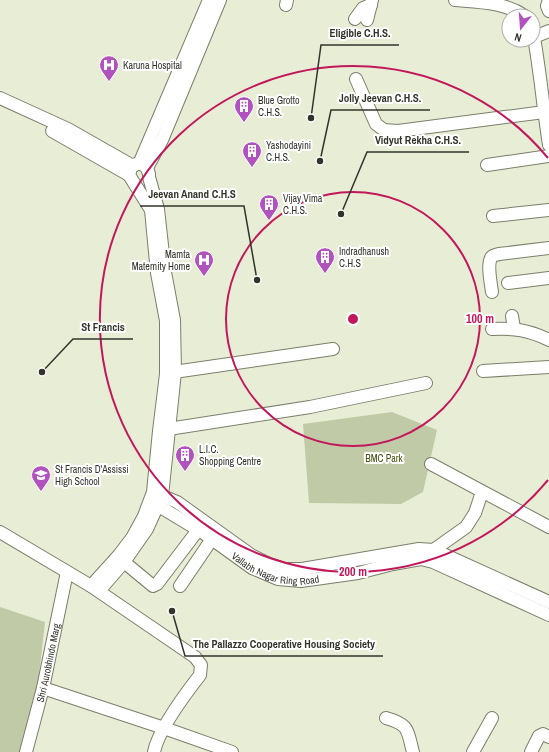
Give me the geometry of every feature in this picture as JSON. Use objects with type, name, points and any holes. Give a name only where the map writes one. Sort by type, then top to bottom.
[{"type":"street","points":[[95,588],[124,562],[147,530],[156,499],[171,373],[166,321],[157,273],[151,210],[139,172],[209,0]]},
{"type":"street","points":[[139,172],[162,140],[220,0]]},
{"type":"street","points":[[455,0],[490,2],[510,8]]},
{"type":"street","points":[[549,0],[547,6],[549,11]]},
{"type":"street","points":[[361,19],[371,3]]},
{"type":"street","points":[[537,48],[549,145]]},
{"type":"street","points":[[356,79],[376,124],[384,130],[398,131],[544,112]]},
{"type":"street","points":[[0,98],[68,129],[139,172]]},
{"type":"street","points":[[0,105],[139,172]]},
{"type":"street","points":[[487,165],[549,156]]},
{"type":"street","points":[[493,216],[549,210]]},
{"type":"street","points":[[492,292],[489,265],[490,259],[493,256],[549,248]]},
{"type":"street","points":[[508,283],[549,278]]},
{"type":"street","points":[[492,329],[513,322],[549,340]]},
{"type":"street","points":[[171,373],[333,349]]},
{"type":"street","points":[[484,371],[549,367]]},
{"type":"street","points":[[164,430],[310,407],[426,383]]},
{"type":"street","points":[[431,464],[549,527]]},
{"type":"street","points":[[421,560],[466,527],[475,513],[482,492]]},
{"type":"street","points":[[156,499],[177,502],[217,539],[269,564],[284,569],[302,569],[419,549],[434,550],[549,602]]},
{"type":"street","points":[[95,588],[132,538],[144,516],[156,499]]},
{"type":"street","name":"Vallabh Nagar Ring Road","points":[[156,499],[198,530],[217,539],[252,568],[278,579],[301,581],[358,573],[393,564],[421,560],[433,562],[549,615]]},
{"type":"street","points":[[124,562],[153,586],[157,584],[198,530]]},
{"type":"street","points":[[0,532],[95,588],[195,657],[201,665],[200,675],[164,728],[154,752]]},
{"type":"street","points":[[180,586],[217,539]]},
{"type":"street","name":"Shri Aurobhindo Marg","points":[[26,752],[43,688],[67,572]]},
{"type":"street","points":[[43,688],[232,752]]},
{"type":"street","points":[[386,718],[398,722],[406,728],[413,752]]},
{"type":"street","points":[[473,752],[492,718]]},
{"type":"street","points":[[531,752],[539,736],[543,734],[549,737]]},
{"type":"green space","name":"BMC Park","points":[[392,412],[437,430],[423,492],[401,504],[309,503],[303,424]]},
{"type":"green space","points":[[0,607],[45,622],[34,720],[20,752],[0,752]]},
{"type":"place","name":"Karuna Hospital","points":[[109,82]]},
{"type":"place","name":"Eligible C.H.S.","points":[[311,118]]},
{"type":"place","name":"Blue Grotto C.H.S.","points":[[244,123]]},
{"type":"place","name":"Jolly Jeevan C.H.S.","points":[[320,161]]},
{"type":"place","name":"Yashodayini C.H.S.","points":[[252,168]]},
{"type":"place","name":"Vidyut Rekha C.H.S.","points":[[341,214]]},
{"type":"place","name":"Vijay Vima C.H.S.","points":[[269,221]]},
{"type":"place","name":"Indradhanush C.H.S","points":[[325,274]]},
{"type":"place","name":"Mamta Maternity Home","points":[[204,277]]},
{"type":"place","name":"Jeevan Anand C.H.S","points":[[257,280]]},
{"type":"place","name":"St Francis","points":[[42,372]]},
{"type":"place","name":"L.I.C. Shopping Centre","points":[[185,472]]},
{"type":"place","name":"St Francis D'Assissi High School","points":[[41,492]]},
{"type":"place","name":"The Pallazzo Cooperative Housing Society","points":[[172,611]]}]
